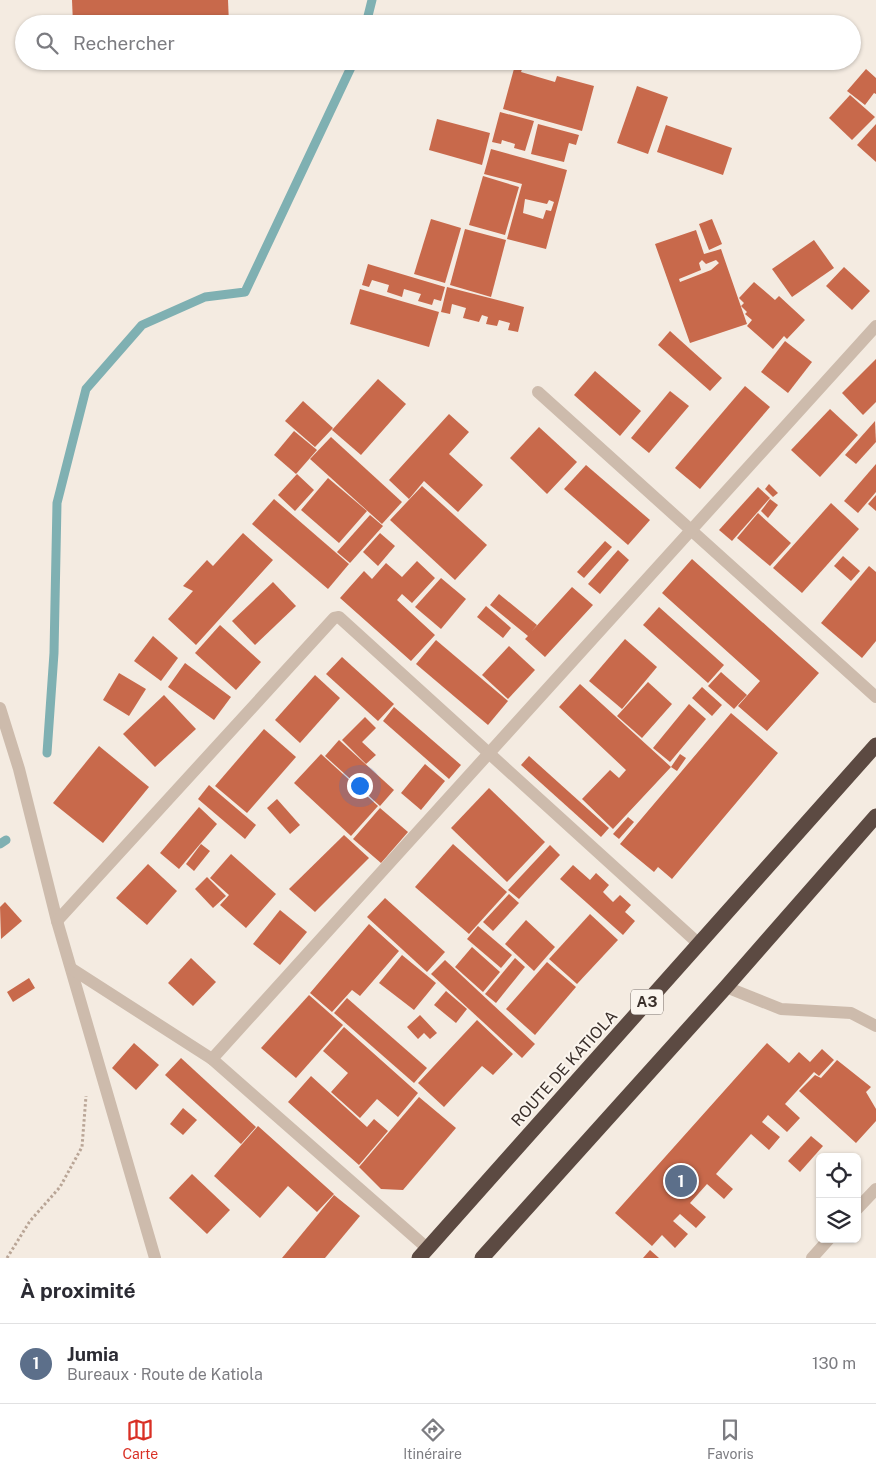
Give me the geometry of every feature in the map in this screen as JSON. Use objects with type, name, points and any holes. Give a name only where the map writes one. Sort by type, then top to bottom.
[{"type":"highway","name":"ROUTE DE KATIOLA","points":[[423,1253],[876,745]]},
{"type":"highway","points":[[482,1258],[726,987],[876,816]]},
{"type":"street","points":[[212,1059],[876,326]]},
{"type":"street","points":[[538,392],[876,697]]},
{"type":"street","points":[[57,921],[336,617],[339,617],[699,944]]},
{"type":"street","points":[[0,708],[19,769],[57,921],[155,1258]]},
{"type":"street","points":[[72,969],[212,1059],[423,1253]]},
{"type":"street","points":[[726,987],[781,1009],[851,1013],[876,1026]]},
{"type":"street","points":[[861,1205],[876,1189]]},
{"type":"street","points":[[812,1258],[825,1243]]},
{"type":"path","points":[[7,1258],[30,1221],[60,1187],[82,1147],[87,1088]]},
{"type":"building","points":[[72,0],[228,0],[229,15],[73,15]]},
{"type":"building","points":[[866,69],[876,78],[876,94],[874,93],[865,105],[847,91]]},
{"type":"building","points":[[514,70],[522,70],[521,72],[555,82],[557,76],[594,86],[582,131],[503,109]]},
{"type":"building","points":[[637,86],[668,97],[648,154],[617,143]]},
{"type":"building","points":[[850,95],[875,117],[852,140],[829,118]]},
{"type":"building","points":[[500,112],[534,121],[525,151],[514,148],[515,144],[502,140],[501,144],[492,142]]},
{"type":"building","points":[[437,119],[490,133],[482,165],[429,150]]},
{"type":"building","points":[[538,124],[579,135],[576,145],[569,143],[564,162],[531,154]]},
{"type":"building","points":[[876,124],[876,162],[857,145]]},
{"type":"building","points":[[666,125],[732,148],[723,175],[657,152]]},
{"type":"building","points":[[491,149],[567,170],[546,249],[507,239],[522,184],[484,174]],"holes":[[[525,199],[547,204],[549,200],[554,202],[551,211],[546,210],[543,219],[523,213]]]},
{"type":"building","points":[[483,176],[519,187],[505,235],[469,225]]},
{"type":"building","points":[[431,219],[461,228],[445,283],[414,274]]},
{"type":"building","points":[[712,219],[722,244],[709,250],[699,224]]},
{"type":"building","points":[[465,229],[506,240],[491,297],[450,285]]},
{"type":"building","points":[[696,230],[704,254],[721,249],[747,324],[690,343],[655,244]],"holes":[[[702,260],[706,264],[716,260],[719,263],[711,270],[680,282],[679,279],[701,270],[699,263]]]},
{"type":"building","points":[[814,240],[834,268],[792,297],[772,269]]},
{"type":"building","points":[[368,264],[445,287],[441,301],[434,299],[432,305],[418,301],[421,294],[404,289],[402,297],[387,292],[389,285],[372,280],[369,287],[362,285]]},
{"type":"building","points":[[844,267],[870,291],[852,310],[826,286]]},
{"type":"building","points":[[754,282],[775,300],[779,296],[805,320],[787,339],[784,336],[773,349],[747,326],[752,320],[745,314],[747,312],[741,306],[744,303],[739,298]]},
{"type":"building","points":[[447,287],[524,307],[518,332],[508,330],[510,323],[499,320],[497,326],[486,324],[488,317],[482,315],[479,322],[463,318],[466,308],[452,304],[450,314],[441,312]]},
{"type":"building","points":[[360,289],[439,312],[429,347],[350,324]]},
{"type":"building","points":[[670,331],[722,378],[710,391],[658,345]]},
{"type":"building","points":[[785,341],[812,362],[788,393],[761,372]]},
{"type":"building","points":[[876,359],[876,402],[863,415],[842,393]]},
{"type":"building","points":[[595,371],[641,411],[620,436],[574,395]]},
{"type":"building","points":[[378,379],[406,404],[361,455],[332,430]]},
{"type":"building","points":[[745,386],[770,407],[700,489],[675,468]]},
{"type":"building","points":[[670,391],[689,406],[649,453],[631,438]]},
{"type":"building","points":[[303,401],[333,428],[315,447],[285,421]]},
{"type":"building","points":[[830,409],[858,435],[820,477],[791,450]]},
{"type":"building","points":[[449,414],[469,432],[449,454],[483,485],[458,512],[424,481],[409,499],[389,480]]},
{"type":"building","points":[[875,421],[876,442],[856,464],[845,455]]},
{"type":"building","points":[[539,427],[577,462],[547,494],[510,458]]},
{"type":"building","points":[[294,431],[317,450],[296,474],[274,455]]},
{"type":"building","points":[[331,437],[402,502],[382,524],[310,459]]},
{"type":"building","points":[[876,464],[876,492],[858,513],[844,501]]},
{"type":"building","points":[[586,465],[650,520],[628,545],[564,489]]},
{"type":"building","points":[[297,474],[314,490],[295,511],[278,495]]},
{"type":"building","points":[[328,478],[367,511],[339,543],[301,510]]},
{"type":"building","points":[[769,484],[778,493],[773,497],[765,489]]},
{"type":"building","points":[[422,486],[487,545],[455,580],[390,520]]},
{"type":"building","points":[[758,487],[770,498],[732,541],[719,530]]},
{"type":"building","points":[[876,495],[876,511],[868,504]]},
{"type":"building","points":[[274,499],[349,564],[328,589],[252,524]]},
{"type":"building","points":[[770,499],[778,505],[768,518],[761,511]]},
{"type":"building","points":[[831,503],[859,529],[802,593],[773,568]]},
{"type":"building","points":[[758,513],[791,543],[770,566],[737,538]]},
{"type":"building","points":[[370,515],[383,526],[350,563],[337,552]]},
{"type":"building","points":[[243,533],[273,560],[196,645],[168,619],[193,591],[183,586],[207,560],[213,566]]},
{"type":"building","points":[[380,533],[395,546],[378,566],[363,552]]},
{"type":"building","points":[[605,541],[612,547],[584,578],[577,572]]},
{"type":"building","points":[[618,550],[629,560],[600,594],[588,584]]},
{"type":"building","points":[[843,556],[860,571],[851,581],[834,566]]},
{"type":"building","points":[[692,559],[819,673],[767,731],[738,706],[760,681],[662,593]]},
{"type":"building","points":[[417,561],[435,578],[412,603],[402,594],[397,600],[435,635],[411,661],[340,598],[364,571],[372,579],[386,563],[402,577]]},
{"type":"building","points":[[869,566],[876,572],[876,641],[862,658],[821,623]]},
{"type":"building","points":[[441,578],[466,599],[441,629],[415,607]]},
{"type":"building","points":[[273,582],[296,606],[255,645],[232,621]]},
{"type":"building","points":[[572,587],[593,605],[545,657],[525,639],[528,636],[490,605],[499,594],[537,625],[532,631]]},
{"type":"building","points":[[486,606],[511,628],[503,638],[477,617]]},
{"type":"building","points":[[659,607],[724,665],[708,683],[643,625]]},
{"type":"building","points":[[220,625],[261,662],[236,690],[195,653]]},
{"type":"building","points":[[153,636],[178,658],[161,681],[134,661]]},
{"type":"building","points":[[625,639],[657,667],[622,709],[589,681]]},
{"type":"building","points":[[436,640],[508,701],[488,725],[416,664]]},
{"type":"building","points":[[509,646],[535,670],[508,699],[482,675]]},
{"type":"building","points":[[342,657],[394,704],[378,721],[326,674]]},
{"type":"building","points":[[185,663],[231,697],[214,720],[168,687]]},
{"type":"building","points":[[721,672],[747,695],[734,709],[708,686]]},
{"type":"building","points":[[119,673],[146,689],[129,716],[103,700]]},
{"type":"building","points":[[315,675],[340,698],[300,743],[275,720]]},
{"type":"building","points":[[648,682],[672,704],[642,738],[617,716]]},
{"type":"building","points":[[580,684],[671,767],[613,829],[582,799],[610,770],[619,778],[626,770],[559,707]]},
{"type":"building","points":[[702,687],[722,705],[712,716],[692,698]]},
{"type":"building","points":[[164,695],[196,729],[155,767],[123,734]]},
{"type":"building","points":[[689,704],[706,719],[670,762],[653,748]]},
{"type":"building","points":[[394,707],[461,765],[449,779],[383,721]]},
{"type":"building","points":[[731,713],[778,753],[672,879],[658,867],[654,872],[620,844]]},
{"type":"building","points":[[365,717],[376,728],[362,742],[376,755],[366,764],[342,740]]},
{"type":"building","points":[[264,729],[296,757],[247,813],[215,786]]},
{"type":"building","points":[[339,740],[394,790],[380,806],[325,756]]},
{"type":"building","points":[[99,746],[149,787],[103,843],[53,803]]},
{"type":"building","points":[[321,754],[378,806],[351,836],[294,783]]},
{"type":"building","points":[[680,754],[686,758],[677,771],[671,767]]},
{"type":"building","points":[[529,756],[609,828],[601,837],[521,765]]},
{"type":"building","points":[[425,764],[445,781],[421,810],[401,793]]},
{"type":"building","points":[[209,785],[256,825],[245,839],[198,799]]},
{"type":"building","points":[[489,788],[545,842],[507,882],[451,828]]},
{"type":"building","points":[[277,799],[300,825],[290,834],[267,808]]},
{"type":"building","points":[[199,807],[217,824],[179,869],[160,853]]},
{"type":"building","points":[[380,808],[408,832],[381,863],[353,839]]},
{"type":"building","points":[[628,817],[634,822],[619,839],[613,834]]},
{"type":"building","points":[[344,835],[369,858],[315,912],[289,889]]},
{"type":"building","points":[[201,844],[210,851],[194,871],[186,864]]},
{"type":"building","points":[[453,844],[507,892],[469,934],[415,887]]},
{"type":"building","points":[[550,845],[560,855],[519,899],[508,890]]},
{"type":"building","points":[[231,854],[276,894],[246,928],[220,905],[229,895],[210,878]]},
{"type":"building","points":[[148,864],[177,891],[147,925],[116,898]]},
{"type":"building","points":[[573,865],[590,880],[596,873],[609,885],[603,892],[613,902],[620,895],[631,905],[625,912],[635,921],[623,935],[560,879]]},
{"type":"building","points":[[207,877],[226,896],[213,908],[195,889]]},
{"type":"building","points":[[509,894],[519,903],[493,931],[483,922]]},
{"type":"building","points":[[385,898],[445,952],[427,972],[367,917]]},
{"type":"building","points":[[5,902],[22,921],[1,939],[0,907]]},
{"type":"building","points":[[280,910],[307,932],[280,965],[253,944]]},
{"type":"building","points":[[590,914],[618,940],[577,984],[549,959]]},
{"type":"building","points":[[526,920],[555,947],[534,971],[505,944]]},
{"type":"building","points":[[369,924],[399,951],[360,996],[352,990],[332,1012],[310,993]]},
{"type":"building","points":[[478,926],[512,955],[501,968],[467,939]]},
{"type":"building","points":[[472,947],[500,972],[483,992],[455,967]]},
{"type":"building","points":[[402,955],[436,983],[414,1010],[379,983]]},
{"type":"building","points":[[191,958],[216,982],[193,1006],[168,983]]},
{"type":"building","points":[[515,958],[525,967],[496,1003],[485,994]]},
{"type":"building","points":[[445,960],[535,1044],[522,1058],[431,974]]},
{"type":"building","points":[[547,962],[576,987],[535,1035],[506,1009]]},
{"type":"building","points":[[29,978],[35,988],[13,1002],[7,992]]},
{"type":"building","points":[[446,991],[467,1009],[456,1023],[434,1005]]},
{"type":"building","points":[[309,995],[343,1025],[296,1078],[261,1048]]},
{"type":"building","points":[[347,998],[427,1068],[414,1083],[334,1013]]},
{"type":"building","points":[[420,1015],[437,1033],[430,1039],[424,1033],[418,1039],[407,1027]]},
{"type":"building","points":[[477,1020],[513,1054],[493,1075],[482,1066],[444,1107],[418,1083]]},
{"type":"building","points":[[344,1027],[418,1093],[398,1117],[377,1099],[360,1118],[331,1092],[348,1073],[323,1051]]},
{"type":"building","points":[[134,1043],[159,1065],[136,1090],[112,1068]]},
{"type":"building","points":[[767,1043],[789,1063],[799,1052],[810,1062],[822,1049],[834,1060],[819,1076],[814,1072],[785,1104],[800,1118],[787,1132],[768,1115],[762,1122],[780,1137],[769,1150],[751,1134],[716,1174],[733,1189],[724,1199],[707,1184],[690,1203],[706,1217],[696,1228],[680,1214],[673,1221],[688,1234],[675,1248],[662,1235],[652,1246],[615,1213]]},
{"type":"building","points":[[181,1058],[256,1127],[241,1144],[165,1075]]},
{"type":"building","points":[[837,1060],[871,1087],[866,1092],[876,1109],[876,1121],[856,1143],[799,1091],[815,1075],[821,1078]]},
{"type":"building","points":[[311,1076],[367,1127],[374,1119],[388,1131],[359,1165],[288,1102]]},
{"type":"building","points":[[419,1097],[456,1128],[403,1190],[381,1189],[359,1167]]},
{"type":"building","points":[[183,1108],[197,1120],[183,1135],[170,1124]]},
{"type":"building","points":[[258,1126],[334,1194],[317,1212],[288,1186],[260,1218],[214,1176]]},
{"type":"building","points":[[811,1136],[823,1146],[800,1172],[788,1161]]},
{"type":"building","points":[[192,1174],[230,1210],[207,1234],[169,1198]]},
{"type":"building","points":[[334,1195],[360,1216],[325,1258],[282,1258]]},
{"type":"building","points":[[650,1250],[659,1258],[643,1258]]},
{"type":"waterway","points":[[368,15],[372,0]]},
{"type":"waterway","points":[[47,753],[54,653],[57,503],[86,389],[142,325],[205,297],[245,292],[350,70]]},
{"type":"waterway","points":[[0,844],[6,840]]},
{"type":"place","name":"Jumia","points":[[681,1181]]}]
